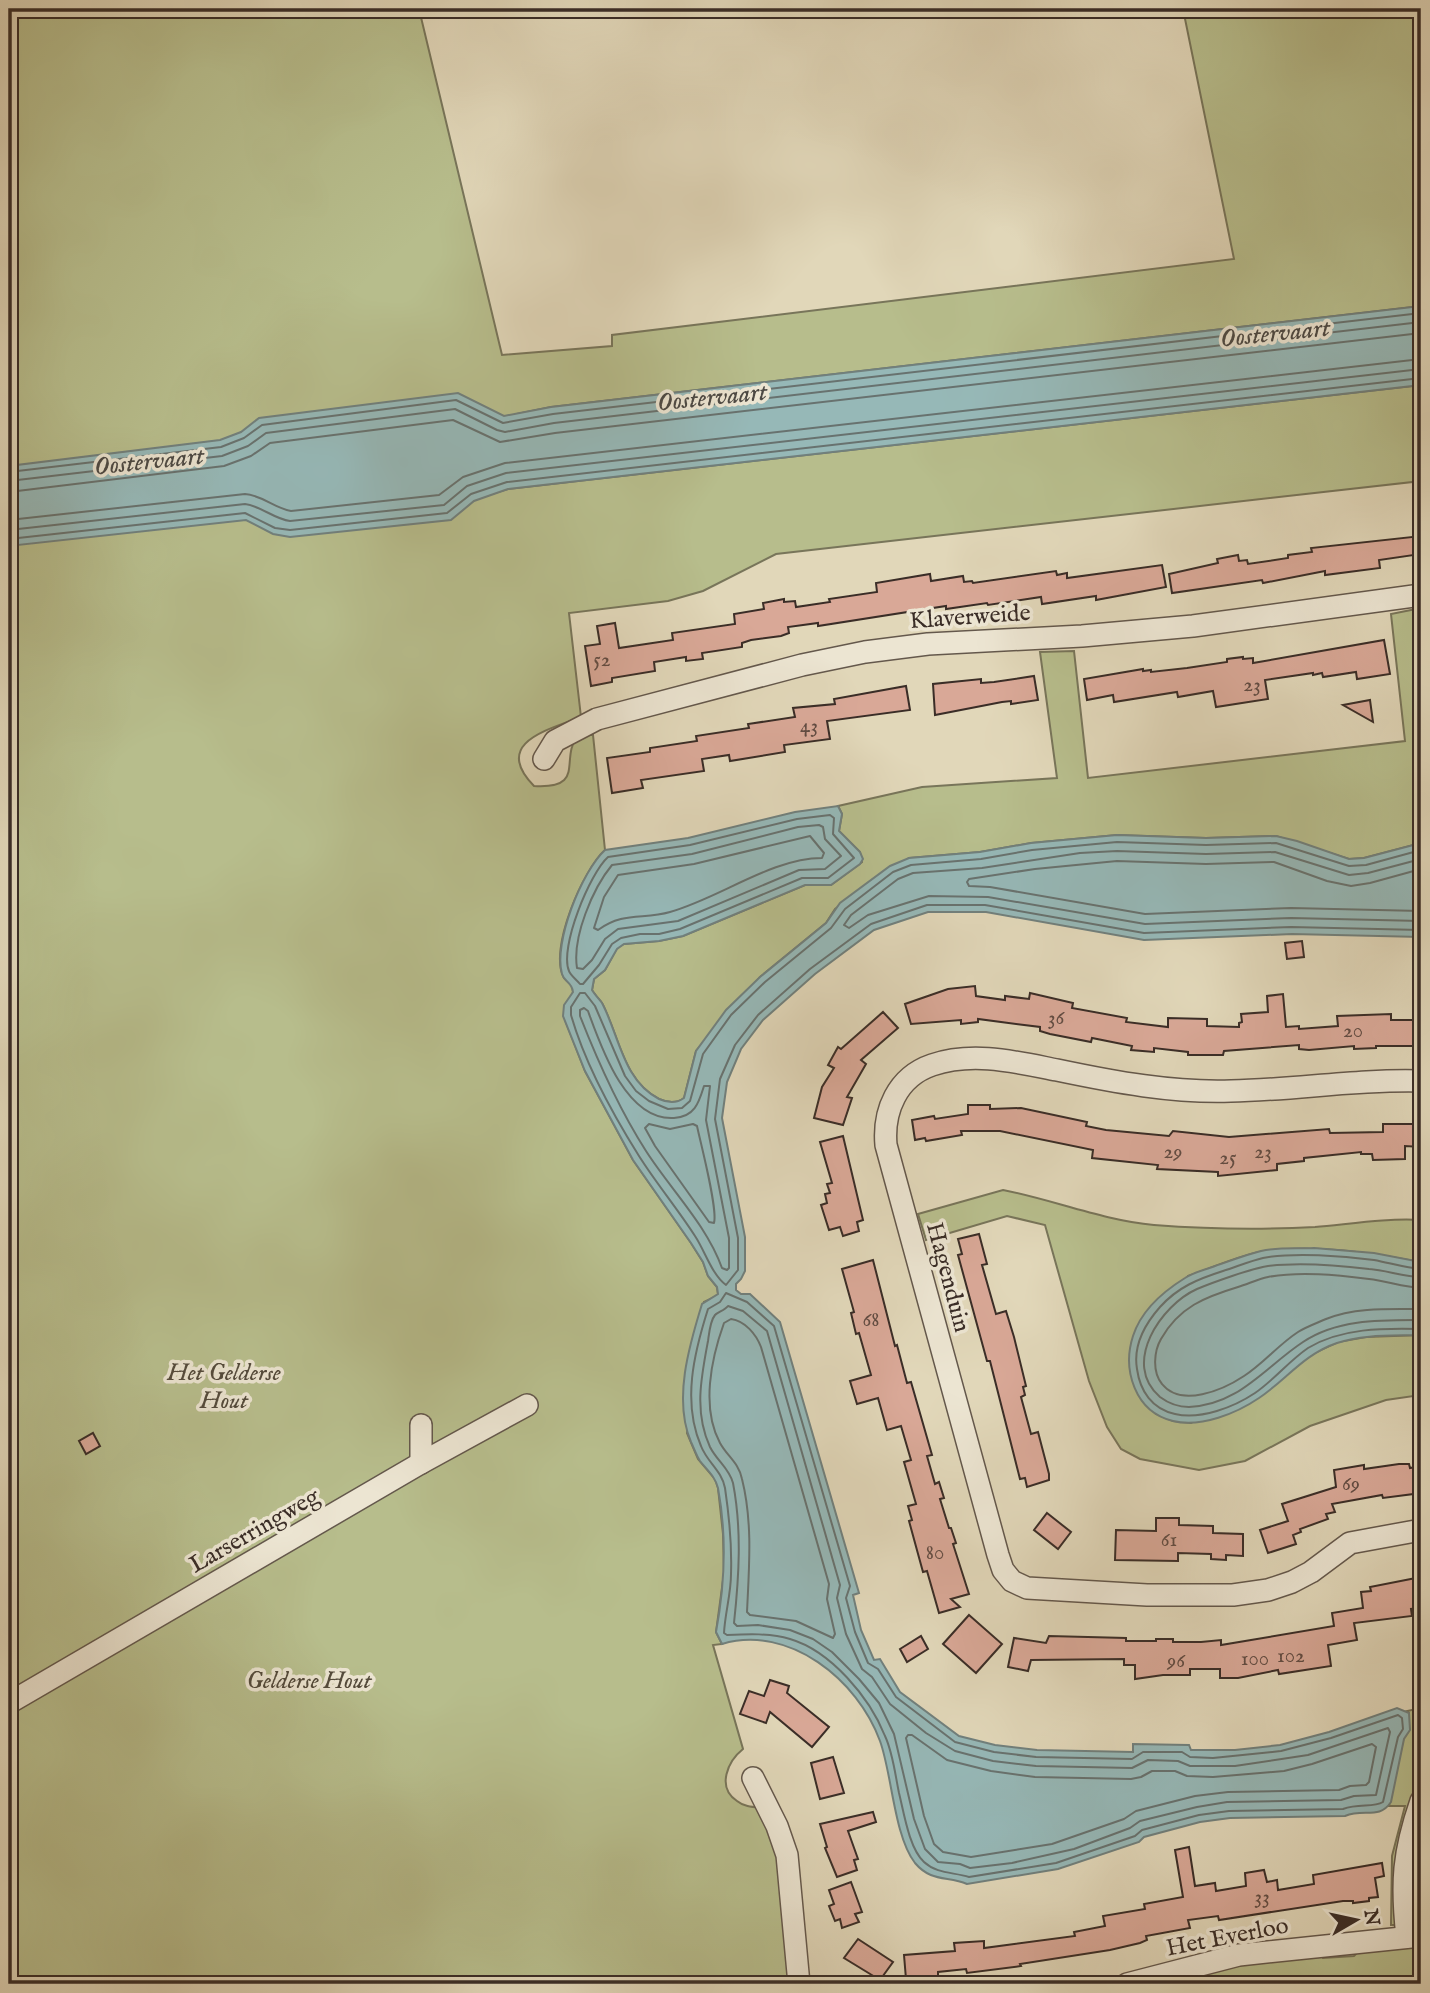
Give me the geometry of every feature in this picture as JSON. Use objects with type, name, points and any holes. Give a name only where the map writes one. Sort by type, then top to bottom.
[{"type":"street","name":"Klaverweide","points":[[544,760],[555,741],[597,719],[803,665],[865,652],[928,644],[1082,636],[1193,626],[1421,595]]},
{"type":"street","name":"Hagenduin","points":[[1421,1081],[1372,1081],[1230,1091],[1146,1086],[1014,1061],[960,1059],[922,1068],[908,1079],[896,1093],[887,1111],[885,1132],[892,1170],[998,1555],[1003,1570],[1012,1581],[1019,1586],[1035,1590],[1195,1596],[1250,1594],[1279,1587],[1301,1577],[1350,1543],[1421,1530]]},
{"type":"street","name":"Larserringweg","points":[[9,1703],[421,1463],[527,1405]]},
{"type":"street","points":[[421,1425],[421,1463]]},
{"type":"street","points":[[752,1778],[777,1826],[787,1855],[799,1984]]},
{"type":"street","points":[[1414,1937],[1402,1899],[1404,1857],[1421,1801]]},
{"type":"street","name":"Het Everloo","points":[[1127,1984],[1239,1955],[1414,1937]]},
{"type":"green space","name":"Gelderse Hout","points":[[9,9],[419,9],[502,355],[612,346],[612,335],[1234,259],[1183,9],[1421,9],[1421,306],[551,407],[516,414],[488,495],[508,489],[1421,385],[1421,481],[776,554],[703,591],[668,601],[569,613],[581,717],[553,727],[529,740],[521,749],[519,759],[523,771],[534,786],[561,783],[569,771],[573,744],[578,735],[593,735],[605,850],[587,874],[564,930],[560,965],[564,978],[572,985],[573,992],[565,1020],[585,1071],[633,1160],[691,1243],[708,1276],[717,1287],[718,1294],[704,1302],[687,1433],[698,1459],[715,1479],[718,1488],[724,1573],[716,1632],[722,1644],[713,1645],[743,1749],[726,1774],[727,1789],[740,1803],[764,1808],[778,1846],[790,1984],[9,1984]]},
{"type":"green space","points":[[1421,608],[1421,843],[1364,858],[1349,859],[1276,836],[1206,838],[1117,835],[909,858],[835,909],[826,923],[760,977],[696,1051],[684,1098],[672,1102],[659,1099],[637,1081],[623,1056],[602,1003],[592,990],[594,979],[605,970],[617,948],[624,944],[683,936],[805,885],[831,885],[862,862],[860,852],[839,831],[842,814],[838,806],[922,787],[1057,778],[1040,652],[1074,651],[1088,778],[1405,741],[1391,614]]},
{"type":"green space","points":[[1003,1190],[1116,1219],[1154,1225],[1275,1229],[1421,1220],[1421,1262],[1343,1250],[1285,1249],[1247,1255],[1188,1276],[1156,1414],[1173,1421],[1191,1423],[1289,1372],[1312,1354],[1338,1342],[1366,1337],[1421,1335],[1421,1395],[1386,1400],[1310,1426],[1245,1461],[1199,1470],[1140,1459],[1121,1449],[1107,1427],[1089,1381],[1045,1225],[1007,1216],[926,1240],[918,1214]]},
{"type":"green space","points":[[1421,1708],[1421,1771],[1401,1835],[1397,1925],[1391,1925],[1392,1856],[1405,1806],[1389,1806],[1409,1713],[1407,1711]]},
{"type":"green space","points":[[1421,1943],[1421,1984],[1163,1984],[1250,1959],[1319,1952],[1323,1958],[1354,1956],[1361,1949]]},
{"type":"water","name":"Oostervaart","points":[[1421,306],[1421,385],[508,489],[474,501],[451,520],[290,537],[273,534],[246,520],[9,546],[9,466],[220,440],[241,432],[259,418],[458,393],[504,416],[551,407]]},
{"type":"water","points":[[838,806],[842,814],[839,831],[860,852],[863,859],[831,885],[805,885],[683,936],[624,944],[617,949],[605,970],[594,979],[592,990],[602,1003],[630,1069],[637,1081],[659,1099],[672,1102],[684,1098],[696,1051],[726,1010],[760,977],[826,923],[840,903],[890,866],[909,858],[1117,835],[1206,838],[1276,836],[1349,859],[1364,858],[1421,843],[1421,937],[1292,934],[1144,940],[986,912],[928,912],[874,930],[815,974],[763,1020],[741,1049],[727,1082],[722,1118],[745,1237],[745,1271],[736,1284],[736,1290],[741,1294],[750,1294],[780,1322],[859,1593],[853,1595],[861,1630],[874,1660],[880,1659],[900,1692],[959,1736],[995,1745],[1037,1750],[1133,1752],[1133,1744],[1189,1745],[1191,1750],[1235,1750],[1280,1745],[1329,1732],[1397,1708],[1409,1713],[1410,1730],[1404,1739],[1391,1802],[1381,1811],[1345,1816],[1230,1818],[1200,1822],[1144,1837],[1139,1842],[1058,1869],[967,1884],[940,1878],[921,1869],[908,1851],[902,1837],[880,1741],[870,1718],[838,1678],[818,1662],[796,1650],[772,1642],[747,1640],[722,1644],[716,1632],[724,1560],[718,1488],[696,1454],[683,1409],[685,1373],[692,1337],[702,1304],[718,1294],[717,1287],[708,1276],[691,1243],[633,1160],[585,1071],[563,1016],[564,1005],[573,992],[562,974],[562,944],[579,890],[605,850],[688,838],[795,812]]},
{"type":"water","points":[[1314,1248],[1374,1253],[1421,1262],[1421,1335],[1368,1337],[1337,1343],[1305,1360],[1250,1404],[1207,1421],[1173,1421],[1149,1409],[1135,1388],[1129,1362],[1133,1336],[1154,1302],[1188,1276],[1238,1258],[1267,1250]]},
{"type":"building","points":[[1421,536],[1421,554],[1379,560],[1380,568],[1325,575],[1325,571],[1263,583],[1262,580],[1172,593],[1169,574],[1218,563],[1217,559],[1238,555],[1239,561],[1247,560],[1248,564],[1312,552],[1311,548]]},
{"type":"building","points":[[1162,565],[1166,587],[1096,600],[1096,596],[1042,604],[1041,597],[946,609],[946,606],[818,626],[818,623],[788,627],[789,633],[781,636],[751,640],[742,643],[742,647],[702,653],[703,659],[686,661],[686,657],[654,662],[655,671],[612,678],[612,682],[591,686],[585,646],[600,644],[597,626],[615,623],[619,648],[673,640],[672,633],[735,624],[734,614],[764,609],[763,603],[784,599],[784,602],[795,601],[796,607],[830,602],[829,599],[877,592],[876,583],[930,574],[931,581],[963,576],[964,582],[973,583],[1056,571],[1057,575],[1067,573],[1067,578]]},
{"type":"building","points":[[1384,640],[1390,674],[1357,679],[1356,672],[1323,677],[1322,673],[1313,673],[1265,680],[1268,699],[1216,707],[1213,691],[1178,697],[1177,692],[1114,702],[1113,695],[1087,700],[1084,679],[1143,669],[1151,672],[1187,668],[1243,657],[1253,658],[1253,663]]},
{"type":"building","points":[[1034,676],[1038,700],[1011,704],[1011,701],[1002,702],[935,715],[933,684],[981,679],[981,683],[994,682]]},
{"type":"building","points":[[906,686],[910,710],[827,721],[830,739],[784,745],[785,752],[730,761],[729,755],[702,759],[704,771],[641,780],[643,788],[612,793],[607,758],[650,752],[650,748],[697,741],[696,736],[749,728],[748,724],[795,717],[793,708],[835,704],[834,699]]},
{"type":"building","points":[[1370,700],[1373,722],[1343,705]]},
{"type":"building","points":[[1302,941],[1304,957],[1287,959],[1285,943]]},
{"type":"building","points":[[975,986],[976,996],[1005,1000],[1005,996],[1029,999],[1030,993],[1073,1003],[1072,1008],[1127,1018],[1126,1022],[1168,1027],[1168,1018],[1207,1019],[1207,1026],[1239,1027],[1242,1022],[1241,1014],[1268,1012],[1267,996],[1283,994],[1286,1027],[1299,1026],[1299,1029],[1338,1026],[1337,1016],[1391,1014],[1391,1020],[1421,1020],[1421,1042],[1420,1046],[1354,1049],[1354,1046],[1309,1050],[1299,1049],[1299,1045],[1224,1051],[1223,1055],[1188,1055],[1188,1052],[1154,1048],[1154,1052],[1131,1050],[1132,1046],[1092,1038],[1091,1042],[1050,1034],[1040,1031],[1040,1027],[978,1019],[978,1022],[961,1024],[961,1020],[911,1024],[905,1004],[948,989]]},
{"type":"building","points":[[883,1012],[898,1028],[861,1060],[866,1064],[847,1097],[852,1098],[843,1125],[814,1118],[822,1087],[834,1068],[828,1065],[838,1047],[841,1049]]},
{"type":"building","points":[[968,1105],[990,1105],[990,1109],[1021,1108],[1087,1122],[1086,1126],[1106,1130],[1169,1136],[1173,1131],[1229,1137],[1329,1129],[1330,1133],[1383,1132],[1383,1124],[1421,1124],[1421,1147],[1405,1146],[1405,1159],[1373,1160],[1372,1154],[1361,1152],[1304,1158],[1304,1161],[1277,1164],[1277,1170],[1218,1176],[1218,1172],[1157,1169],[1158,1165],[1092,1158],[1093,1150],[1000,1131],[961,1131],[962,1135],[926,1141],[925,1138],[915,1140],[912,1120],[968,1114]]},
{"type":"building","points":[[843,1136],[863,1220],[857,1222],[859,1231],[843,1236],[840,1227],[829,1230],[821,1205],[827,1203],[825,1194],[830,1193],[827,1184],[832,1183],[820,1142]]},
{"type":"building","points":[[979,1234],[987,1264],[982,1265],[996,1314],[1006,1311],[1014,1337],[1026,1386],[1023,1387],[1025,1395],[1021,1397],[1031,1434],[1038,1432],[1049,1474],[1049,1480],[1027,1487],[1025,1478],[1020,1479],[990,1361],[987,1361],[958,1255],[962,1254],[958,1239]]},
{"type":"building","points":[[873,1260],[895,1346],[897,1345],[907,1383],[911,1382],[932,1455],[927,1456],[935,1484],[939,1482],[944,1498],[940,1499],[956,1543],[953,1544],[969,1594],[951,1599],[960,1607],[939,1613],[927,1571],[923,1572],[909,1521],[912,1520],[908,1506],[916,1504],[904,1462],[911,1460],[901,1426],[887,1430],[878,1398],[857,1404],[850,1381],[871,1375],[859,1333],[856,1334],[851,1313],[854,1312],[842,1269]]},
{"type":"building","points":[[93,1433],[100,1446],[86,1454],[79,1441]]},
{"type":"building","points":[[1409,1464],[1410,1468],[1421,1466],[1421,1493],[1383,1498],[1382,1495],[1332,1504],[1335,1512],[1326,1514],[1328,1519],[1300,1529],[1301,1532],[1293,1535],[1296,1544],[1268,1553],[1260,1530],[1288,1521],[1282,1504],[1336,1487],[1334,1470],[1364,1465],[1364,1469]]},
{"type":"building","points":[[1047,1513],[1071,1532],[1058,1549],[1034,1530]]},
{"type":"building","points":[[1156,1518],[1179,1518],[1179,1525],[1213,1526],[1213,1533],[1243,1534],[1243,1556],[1226,1555],[1226,1560],[1211,1559],[1211,1554],[1178,1553],[1178,1561],[1115,1560],[1116,1530],[1156,1531]]},
{"type":"building","points":[[1421,1577],[1421,1608],[1411,1609],[1412,1616],[1354,1623],[1357,1640],[1328,1645],[1331,1666],[1279,1674],[1278,1670],[1238,1678],[1220,1678],[1220,1669],[1190,1669],[1190,1675],[1135,1679],[1135,1665],[1124,1665],[1124,1659],[1031,1660],[1028,1671],[1008,1667],[1014,1638],[1046,1643],[1049,1636],[1126,1638],[1126,1641],[1221,1640],[1221,1645],[1334,1626],[1332,1613],[1363,1608],[1361,1592],[1371,1591],[1370,1587]]},
{"type":"building","points":[[969,1615],[1002,1644],[976,1673],[943,1644]]},
{"type":"building","points":[[921,1636],[928,1649],[907,1662],[900,1649]]},
{"type":"building","points":[[770,1680],[789,1686],[787,1693],[829,1727],[812,1747],[770,1712],[766,1723],[740,1714],[749,1691],[764,1696]]},
{"type":"building","points":[[833,1757],[844,1793],[820,1799],[811,1763]]},
{"type":"building","points":[[873,1812],[876,1822],[848,1831],[858,1859],[854,1860],[857,1870],[837,1877],[825,1848],[827,1847],[820,1824]]},
{"type":"building","points":[[1189,1847],[1195,1886],[1215,1883],[1216,1891],[1246,1886],[1245,1873],[1264,1870],[1267,1882],[1277,1880],[1278,1890],[1314,1884],[1313,1875],[1382,1863],[1384,1876],[1375,1878],[1378,1897],[1369,1898],[1369,1901],[1343,1901],[1219,1920],[1218,1916],[1188,1920],[1190,1928],[1146,1936],[1147,1940],[1140,1943],[1110,1950],[1020,1964],[1021,1966],[967,1973],[966,1969],[938,1972],[938,1976],[906,1979],[904,1955],[955,1951],[954,1943],[984,1941],[984,1948],[1075,1936],[1074,1932],[1105,1926],[1103,1916],[1145,1909],[1144,1904],[1183,1897],[1175,1850]]},
{"type":"building","points":[[851,1882],[862,1912],[855,1914],[859,1922],[842,1928],[840,1919],[835,1921],[829,1906],[834,1904],[829,1890]]},
{"type":"building","points":[[858,1939],[893,1962],[880,1980],[844,1958]]},
{"type":"park label","name":"Het Gelderse Hout","points":[[224,1386]]}]
